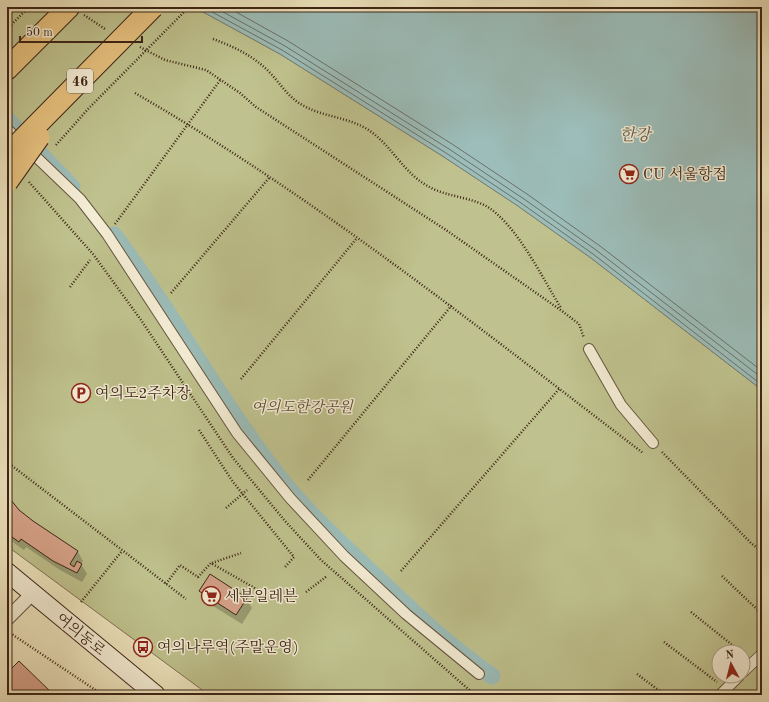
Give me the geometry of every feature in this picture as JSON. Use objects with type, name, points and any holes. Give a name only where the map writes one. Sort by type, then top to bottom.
[{"type":"main road","name":"46","points":[[7,155],[153,7]]},
{"type":"main road","points":[[9,67],[76,11]]},
{"type":"main road","name":"46","points":[[7,182],[76,85]]},
{"type":"main road","name":"여의동로","points":[[7,572],[156,695]]},
{"type":"street","points":[[7,129],[80,199],[108,234],[238,433],[290,498],[344,556],[406,614],[479,674]]},
{"type":"street","points":[[589,349],[621,405],[653,443]]},
{"type":"street","points":[[7,619],[32,594]]},
{"type":"street","points":[[751,664],[762,654]]},
{"type":"street","points":[[723,692],[731,684]]},
{"type":"path","points":[[7,29],[29,7]]},
{"type":"path","points":[[89,108],[189,7]]},
{"type":"path","points":[[76,11],[112,32]]},
{"type":"path","points":[[213,39],[245,53],[259,63],[294,99],[305,106],[350,121],[368,130],[385,143],[411,175],[427,186],[444,194],[464,198],[487,207],[518,237],[562,311]]},
{"type":"path","points":[[139,46],[165,60],[206,70],[240,93],[256,107],[446,230],[579,324],[589,349]]},
{"type":"path","points":[[108,234],[221,79]]},
{"type":"path","points":[[135,93],[188,124],[269,178],[452,305],[645,455]]},
{"type":"path","points":[[171,293],[269,178]]},
{"type":"path","points":[[241,379],[357,238]]},
{"type":"path","points":[[70,288],[90,260]]},
{"type":"path","points":[[308,480],[452,305]]},
{"type":"path","points":[[401,571],[559,389]]},
{"type":"path","points":[[199,430],[243,494],[294,557],[285,567]]},
{"type":"path","points":[[653,443],[751,543],[762,552]]},
{"type":"path","points":[[7,462],[186,599]]},
{"type":"path","points":[[226,508],[247,490]]},
{"type":"path","points":[[81,602],[122,551]]},
{"type":"path","points":[[166,584],[180,565],[198,577],[211,563],[241,553]]},
{"type":"path","points":[[211,563],[258,590]]},
{"type":"path","points":[[306,592],[327,576]]},
{"type":"path","points":[[722,576],[762,614]]},
{"type":"path","points":[[691,612],[731,644]]},
{"type":"path","points":[[7,630],[103,695]]},
{"type":"path","points":[[664,642],[723,692]]},
{"type":"path","points":[[637,674],[665,695]]},
{"type":"green space","name":"여의도한강공원","points":[[7,7],[194,7],[280,54],[444,157],[518,206],[591,258],[762,390],[762,695],[209,695],[7,546]]},
{"type":"water","name":"한강","points":[[194,7],[762,7],[762,390],[591,258],[518,206],[444,157],[280,54]]},
{"type":"building","points":[[7,495],[19,510],[78,551],[70,564],[74,567],[77,561],[82,564],[77,573],[53,561],[21,539],[19,542],[8,534],[10,531],[7,528]]},
{"type":"building","points":[[210,574],[247,598],[236,615],[199,591]]},
{"type":"building","points":[[19,661],[54,695],[7,695],[7,673]]},
{"type":"waterway","points":[[7,119],[72,187]]},
{"type":"waterway","points":[[114,235],[135,264],[234,415],[286,486],[321,524],[414,612],[459,652],[492,676]]},
{"type":"place","name":"CU 서울항점","points":[[629,174]]},
{"type":"place","name":"여의도2주차장","points":[[81,393]]},
{"type":"place","name":"세븐일레븐","points":[[211,596]]},
{"type":"place","name":"여의나루역(주말운영)","points":[[143,647]]}]
